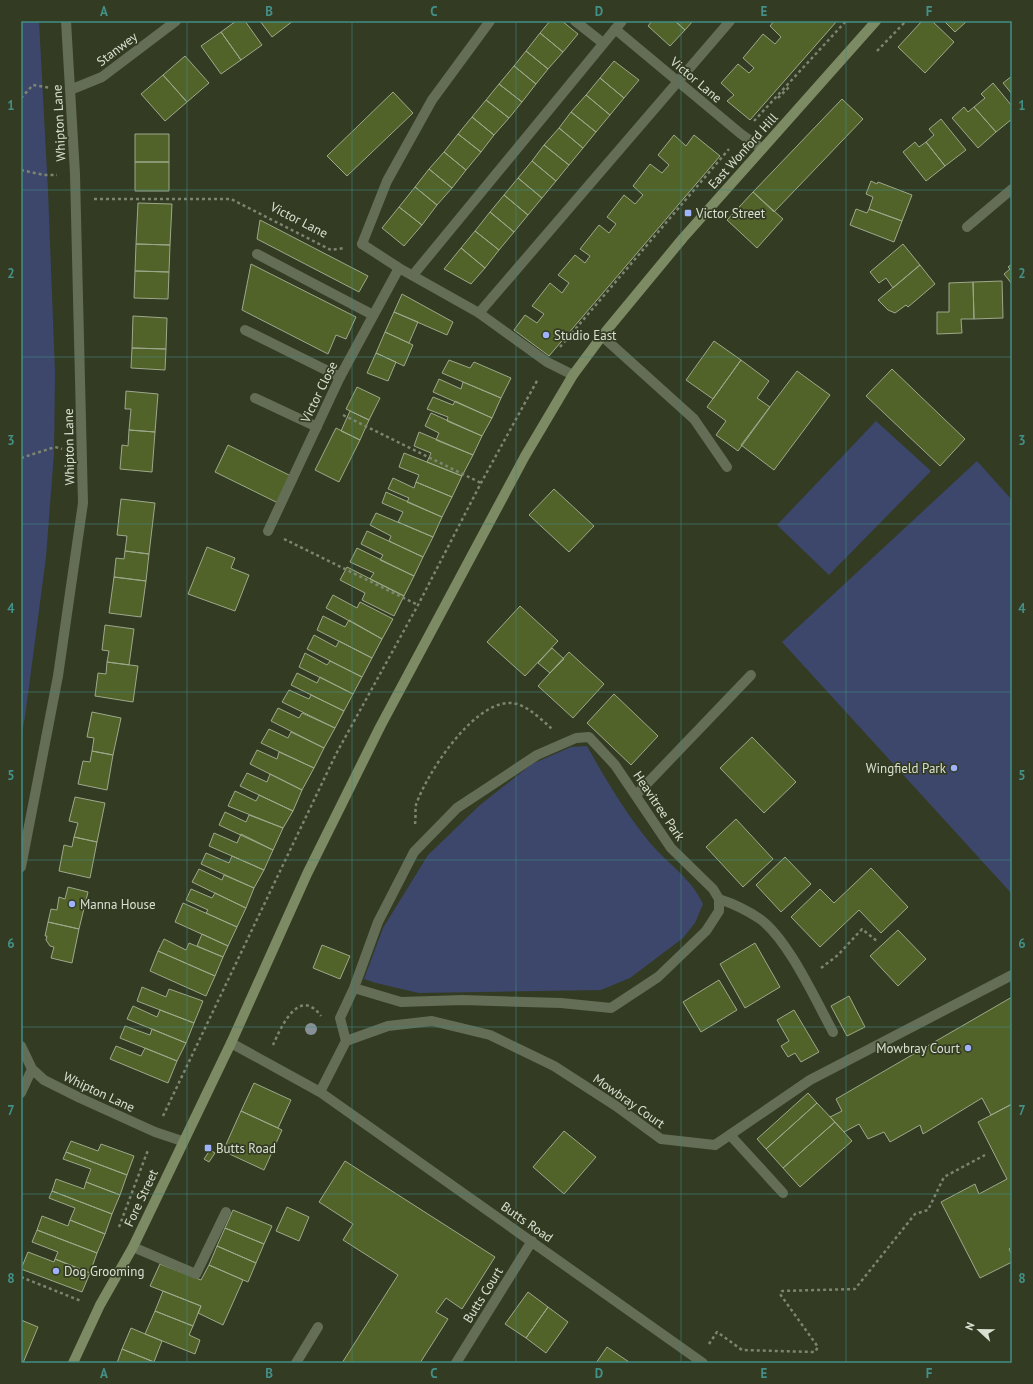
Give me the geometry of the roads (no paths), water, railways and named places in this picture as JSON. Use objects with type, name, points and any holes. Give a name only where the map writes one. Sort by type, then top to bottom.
[{"type":"main road","name":"East Wonford Hill","points":[[231,1043],[307,874],[380,727],[525,456],[573,375],[602,336],[683,238],[876,21]]},
{"type":"main road","name":"Fore Street","points":[[73,1363],[100,1305],[133,1247],[182,1142],[231,1043]]},
{"type":"street","name":"Whipton Lane","points":[[21,867],[58,676],[83,503],[76,174],[66,21]]},
{"type":"street","name":"Stanwey","points":[[70,90],[102,77],[176,21]]},
{"type":"street","points":[[490,21],[432,100],[387,181],[362,244],[399,268],[479,313],[548,362],[573,375]]},
{"type":"street","points":[[575,21],[603,43]]},
{"type":"street","points":[[413,275],[622,21]]},
{"type":"street","points":[[479,313],[730,21]]},
{"type":"street","name":"Victor Lane","points":[[615,29],[762,149]]},
{"type":"street","points":[[967,227],[1012,189]]},
{"type":"street","points":[[257,254],[373,315]]},
{"type":"street","name":"Victor Close","points":[[268,531],[328,407],[340,377],[399,268]]},
{"type":"street","points":[[245,330],[340,377]]},
{"type":"street","points":[[602,336],[694,419],[727,467]]},
{"type":"street","points":[[255,398],[317,427]]},
{"type":"street","points":[[636,795],[751,675]]},
{"type":"street","name":"Heavitree Park","points":[[345,1038],[340,1018],[354,988],[378,922],[414,852],[457,808],[537,755],[576,738],[590,737],[615,766],[671,848],[713,889],[719,899]]},
{"type":"street","points":[[354,988],[401,1002],[462,1000],[561,1003],[612,1008],[658,977],[706,931],[719,911],[719,899],[743,908],[762,920],[784,943],[833,1032]]},
{"type":"street","name":"Mowbray Court","points":[[345,1038],[388,1026],[432,1021],[490,1035],[554,1066],[616,1106],[660,1139],[715,1145],[810,1080],[1012,975]]},
{"type":"street","points":[[320,1092],[345,1038]]},
{"type":"street","name":"Butts Road","points":[[231,1043],[320,1092],[703,1363]]},
{"type":"street","name":"Whipton Lane","points":[[21,1046],[32,1069],[44,1080],[154,1132],[182,1142]]},
{"type":"street","points":[[21,1093],[32,1069]]},
{"type":"street","points":[[730,1134],[783,1193]]},
{"type":"street","points":[[133,1247],[196,1274],[226,1212]]},
{"type":"street","name":"Butts Court","points":[[456,1363],[532,1241]]},
{"type":"street","points":[[296,1363],[318,1327]]},
{"type":"place","name":"Victor Street","points":[[688,213]]},
{"type":"place","name":"Studio East","points":[[546,335]]},
{"type":"place","name":"Wingfield Park","points":[[954,768]]},
{"type":"place","name":"Manna House","points":[[72,904]]},
{"type":"place","name":"Mowbray Court","points":[[968,1048]]},
{"type":"place","name":"Butts Road","points":[[208,1148]]},
{"type":"place","name":"Dog Grooming","points":[[56,1271]]}]
